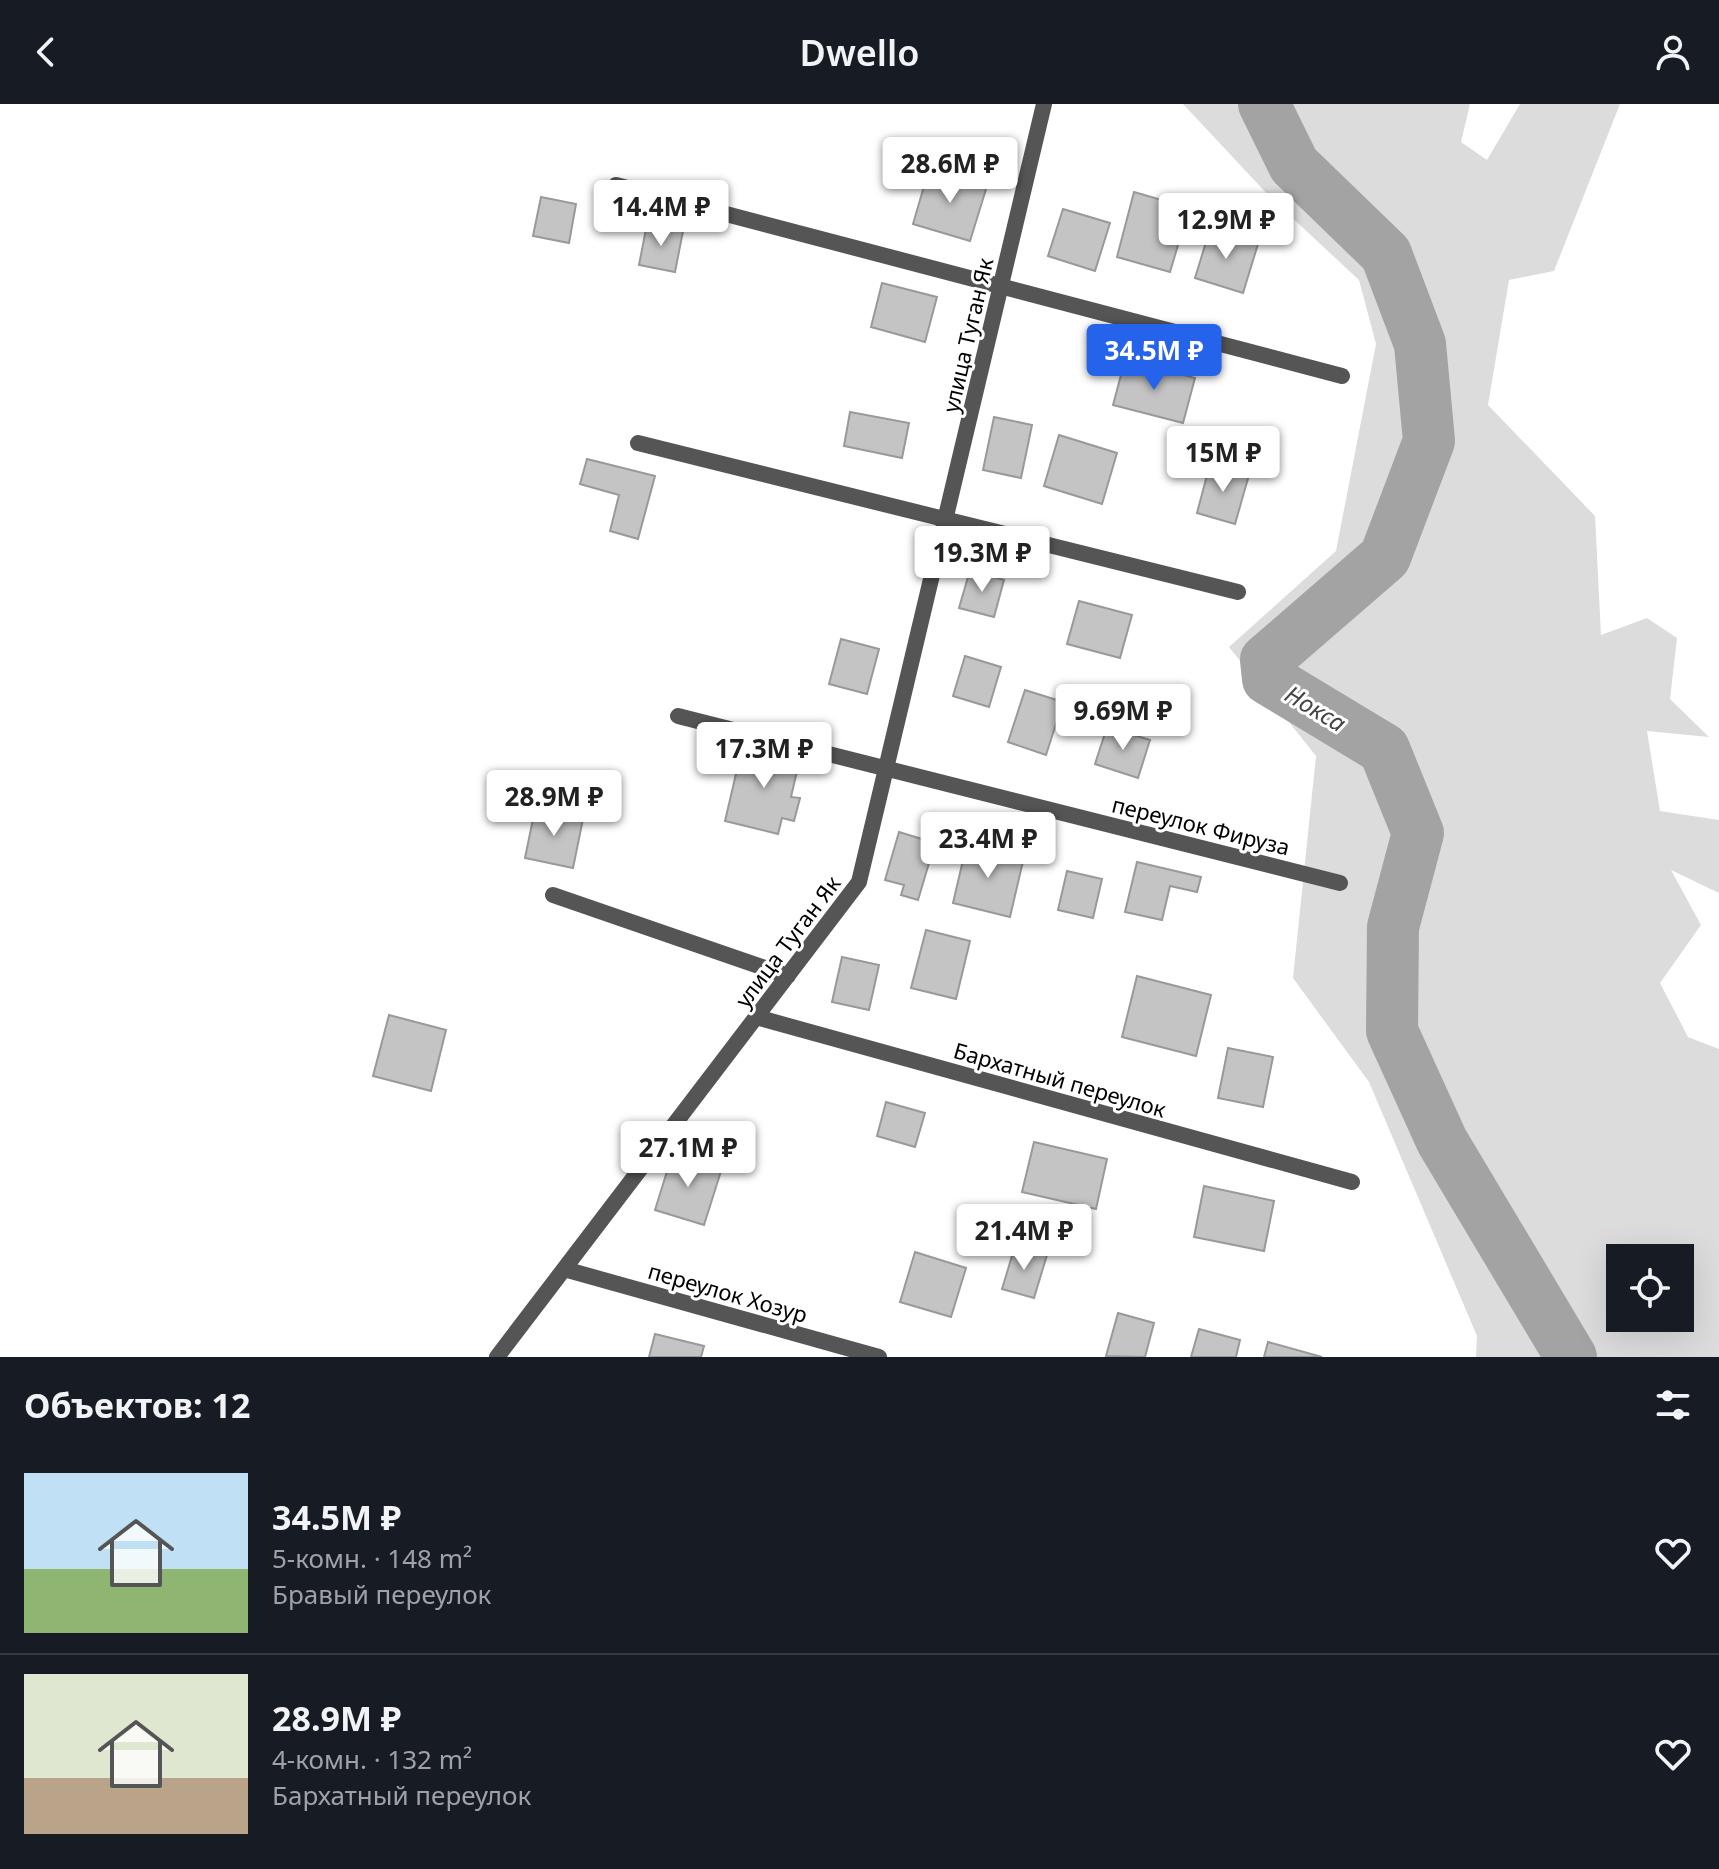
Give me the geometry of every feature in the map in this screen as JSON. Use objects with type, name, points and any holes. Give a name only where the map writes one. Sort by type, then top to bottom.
[{"type":"street","name":"улица Туган Як","points":[[497,1357],[859,882],[1044,104]]},
{"type":"street","points":[[616,185],[1342,376]]},
{"type":"street","points":[[638,443],[1238,592]]},
{"type":"street","name":"переулок Фируза","points":[[678,716],[1340,883]]},
{"type":"street","points":[[553,895],[788,976]]},
{"type":"street","name":"Бархатный переулок","points":[[756,1017],[1352,1182]]},
{"type":"street","name":"переулок Хозур","points":[[564,1269],[879,1357]]},
{"type":"shaded area","points":[[1183,104],[1470,104],[1461,142],[1487,160],[1520,104],[1620,104],[1554,271],[1509,280],[1488,405],[1595,516],[1601,635],[1647,618],[1677,638],[1670,699],[1709,737],[1647,731],[1660,811],[1719,820],[1719,893],[1671,870],[1701,925],[1660,983],[1688,1037],[1719,1049],[1719,1357],[1476,1357],[1477,1336],[1369,1082],[1293,978],[1316,756],[1229,647],[1336,551],[1376,344],[1359,280],[1272,199]]},
{"type":"building","points":[[929,169],[987,186],[970,241],[913,224]]},
{"type":"building","points":[[1134,192],[1189,208],[1170,272],[1117,257]]},
{"type":"building","points":[[541,197],[576,204],[569,243],[533,236]]},
{"type":"building","points":[[1063,209],[1110,223],[1095,271],[1048,256]]},
{"type":"building","points":[[647,224],[683,231],[675,272],[639,265]]},
{"type":"building","points":[[1210,229],[1258,244],[1243,293],[1195,278]]},
{"type":"building","points":[[882,283],[937,297],[925,342],[871,327]]},
{"type":"building","points":[[1125,360],[1195,378],[1183,423],[1113,405]]},
{"type":"building","points":[[850,412],[909,423],[902,458],[844,446]]},
{"type":"building","points":[[994,417],[1032,425],[1021,478],[983,470]]},
{"type":"building","points":[[1059,435],[1117,453],[1102,504],[1044,486]]},
{"type":"building","points":[[587,459],[655,476],[638,539],[610,531],[619,495],[580,484]]},
{"type":"building","points":[[1210,464],[1249,475],[1235,524],[1197,513]]},
{"type":"building","points":[[970,570],[1004,580],[994,617],[959,608]]},
{"type":"building","points":[[1079,601],[1132,615],[1120,658],[1067,644]]},
{"type":"building","points":[[841,639],[879,649],[867,694],[829,684]]},
{"type":"building","points":[[965,656],[1001,667],[989,707],[953,696]]},
{"type":"building","points":[[1025,690],[1063,702],[1046,755],[1008,742]]},
{"type":"building","points":[[1107,727],[1150,740],[1138,778],[1095,764]]},
{"type":"building","points":[[743,744],[800,758],[791,797],[800,798],[794,821],[782,818],[778,834],[725,821]]},
{"type":"building","points":[[535,809],[583,819],[573,868],[525,858]]},
{"type":"building","points":[[899,832],[935,843],[918,900],[901,895],[904,885],[885,880]]},
{"type":"building","points":[[967,843],[1024,857],[1010,917],[953,903]]},
{"type":"building","points":[[1137,862],[1201,877],[1197,892],[1170,886],[1162,920],[1125,912]]},
{"type":"building","points":[[1067,871],[1102,879],[1093,918],[1058,910]]},
{"type":"building","points":[[926,930],[970,941],[956,999],[911,988]]},
{"type":"building","points":[[842,957],[879,965],[869,1010],[832,1002]]},
{"type":"building","points":[[1137,976],[1211,995],[1196,1056],[1122,1037]]},
{"type":"building","points":[[389,1015],[446,1030],[431,1091],[373,1076]]},
{"type":"building","points":[[1228,1048],[1273,1057],[1263,1107],[1218,1098]]},
{"type":"building","points":[[886,1102],[925,1113],[915,1147],[877,1136]]},
{"type":"building","points":[[1034,1142],[1107,1159],[1096,1209],[1022,1192]]},
{"type":"building","points":[[673,1152],[722,1168],[704,1225],[655,1210]]},
{"type":"building","points":[[1204,1186],[1274,1201],[1264,1251],[1194,1237]]},
{"type":"building","points":[[1015,1246],[1047,1255],[1034,1298],[1002,1289]]},
{"type":"building","points":[[915,1252],[966,1268],[951,1317],[900,1302]]},
{"type":"building","points":[[1118,1313],[1154,1323],[1145,1357],[1106,1356]]},
{"type":"building","points":[[1199,1329],[1240,1340],[1236,1357],[1191,1357]]},
{"type":"building","points":[[655,1334],[704,1346],[701,1357],[649,1357]]},
{"type":"building","points":[[1268,1342],[1322,1357],[1264,1357]]},
{"type":"waterway","name":"Нокса","points":[[1264,104],[1294,165],[1386,254],[1420,344],[1429,441],[1385,557],[1266,660],[1268,679],[1384,749],[1418,833],[1393,927],[1392,1031],[1442,1141],[1571,1357]]}]
